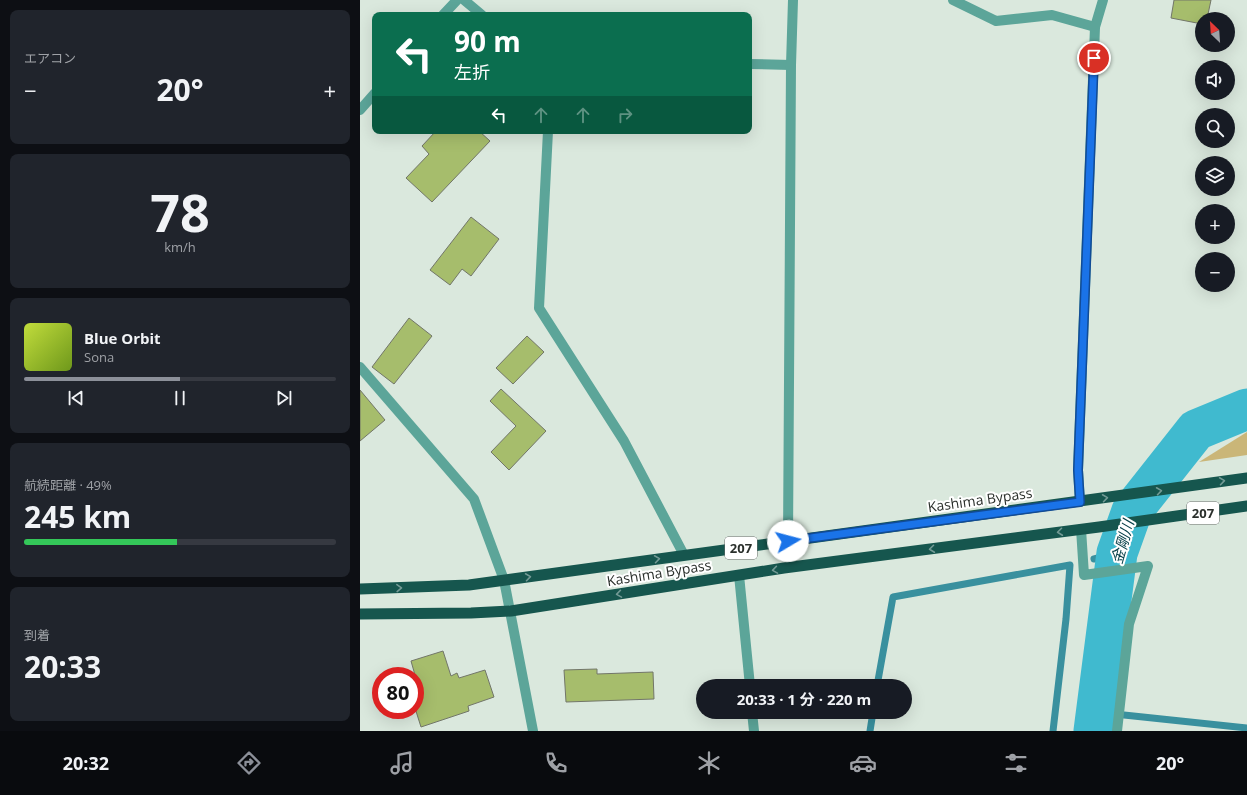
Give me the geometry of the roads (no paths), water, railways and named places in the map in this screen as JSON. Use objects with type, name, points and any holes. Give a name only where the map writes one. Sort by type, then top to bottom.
[{"type":"highway","name":"Kashima Bypass","points":[[360,589],[469,585],[1247,478]]},
{"type":"highway","name":"Kashima Bypass","points":[[360,614],[471,613],[511,611],[739,575],[1081,530],[1247,506]]},
{"type":"street","points":[[446,12],[457,0]]},
{"type":"street","points":[[464,0],[478,12]]},
{"type":"street","points":[[788,541],[791,66],[793,0]]},
{"type":"street","points":[[952,0],[996,21],[1052,15],[1095,27]]},
{"type":"street","points":[[1080,502],[1078,470],[1095,27],[1103,0]]},
{"type":"street","points":[[752,64],[791,66]]},
{"type":"street","points":[[360,110],[372,96]]},
{"type":"street","points":[[548,134],[539,308],[624,441],[684,555]]},
{"type":"street","points":[[360,367],[474,499],[504,580],[533,731]]},
{"type":"street","points":[[1081,530],[1084,575],[1148,566],[1129,624],[1117,731]]},
{"type":"street","points":[[739,575],[749,679]]},
{"type":"street","points":[[753,719],[754,731]]},
{"type":"waterway","name":"金剛川","points":[[1094,731],[1117,553],[1132,511],[1196,430],[1247,409]]},
{"type":"waterway","points":[[1094,559],[1117,553]]},
{"type":"waterway","points":[[878,679],[893,597],[1070,565],[1066,619],[1053,731]]},
{"type":"waterway","points":[[1097,707],[1111,713]]},
{"type":"waterway","points":[[1124,715],[1247,728]]},
{"type":"waterway","points":[[870,731],[872,719]]}]
